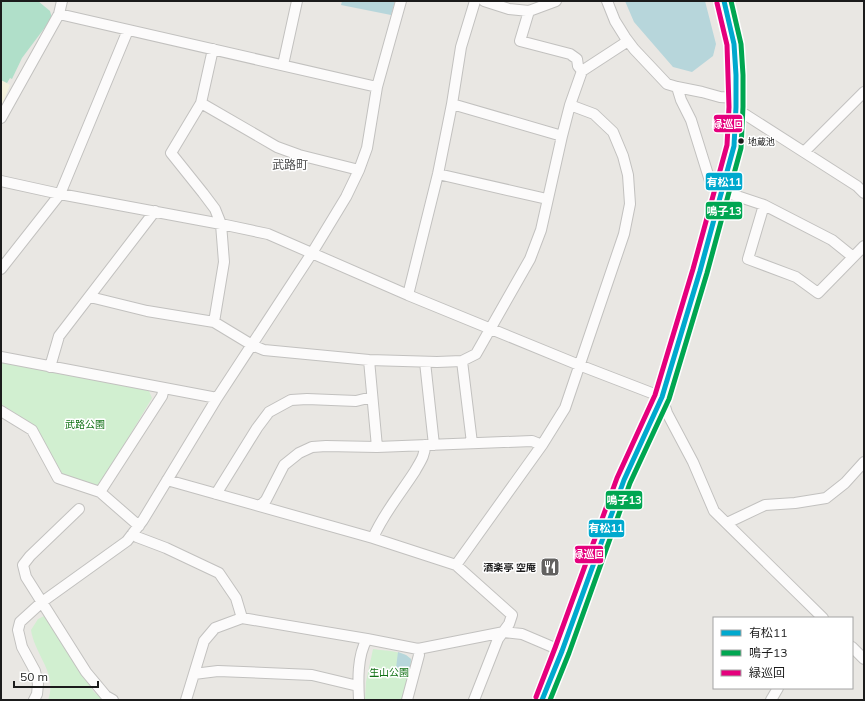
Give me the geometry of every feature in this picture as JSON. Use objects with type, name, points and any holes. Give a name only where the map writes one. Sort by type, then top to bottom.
[{"type":"street","points":[[1,118],[59,14],[62,1]]},
{"type":"street","points":[[283,65],[297,1]]},
{"type":"street","points":[[34,700],[37,694],[38,684],[35,671],[22,647],[18,630],[20,622],[42,602],[127,541],[136,529],[217,398],[312,253],[346,197],[359,170],[367,148],[378,87],[401,1]]},
{"type":"street","points":[[408,294],[438,174],[452,104],[461,47],[476,1]]},
{"type":"street","points":[[484,1],[509,8],[529,11],[556,1]]},
{"type":"street","points":[[607,1],[615,21],[628,41],[667,84],[720,97],[735,98]]},
{"type":"street","points":[[542,700],[562,651],[624,480],[662,397],[700,271],[734,146],[736,75],[734,44],[724,1]]},
{"type":"street","points":[[529,11],[520,41],[570,54],[577,59],[578,66],[582,71]]},
{"type":"street","points":[[59,14],[378,87]]},
{"type":"street","points":[[1,269],[60,194],[128,30]]},
{"type":"street","points":[[90,297],[147,310],[214,322],[252,345],[264,350],[369,360],[426,362],[462,361],[476,354],[530,259],[541,230],[562,136],[570,105],[582,71],[628,41]]},
{"type":"street","points":[[213,49],[201,103],[171,152],[215,209],[222,224],[224,262],[214,322]]},
{"type":"street","points":[[677,87],[681,100],[691,120],[710,181],[722,190],[764,205],[832,240],[853,257]]},
{"type":"street","points":[[804,152],[864,92]]},
{"type":"street","points":[[201,103],[277,147],[299,155],[359,170]]},
{"type":"street","points":[[452,104],[562,136]]},
{"type":"street","points":[[456,564],[542,444],[565,408],[624,234],[630,204],[628,175],[623,156],[613,132],[594,114],[570,105]]},
{"type":"street","points":[[736,113],[746,115],[804,152],[862,186]]},
{"type":"street","points":[[438,174],[548,199]]},
{"type":"street","points":[[1,181],[60,194],[155,211],[268,234],[579,365],[662,397]]},
{"type":"street","points":[[764,205],[748,259],[796,277],[818,293],[864,246]]},
{"type":"street","points":[[50,366],[59,336],[155,211]]},
{"type":"street","points":[[1,357],[217,398]]},
{"type":"street","points":[[369,360],[377,447]]},
{"type":"street","points":[[462,361],[472,443]]},
{"type":"street","points":[[373,538],[377,528],[408,483],[430,445],[426,362]]},
{"type":"street","points":[[100,492],[162,396],[164,388]]},
{"type":"street","points":[[216,494],[257,428],[269,412],[291,400],[307,399],[356,401],[372,397]]},
{"type":"street","points":[[662,397],[667,413],[693,462],[714,511],[822,617]]},
{"type":"street","points":[[1,411],[32,430],[58,478],[100,492],[136,529],[137,537],[166,548],[219,573],[236,598],[242,618]]},
{"type":"street","points":[[260,506],[266,500],[284,465],[299,452],[312,447],[377,447],[532,441],[542,444]]},
{"type":"street","points":[[727,523],[766,505],[795,503],[826,498],[846,483],[864,462]]},
{"type":"street","points":[[166,480],[373,538],[456,564],[512,615],[509,624],[498,639],[474,700]]},
{"type":"street","points":[[79,509],[30,556],[23,565],[26,577],[86,672],[106,696],[113,700]]},
{"type":"street","points":[[186,700],[204,641],[215,628],[242,618],[418,649],[504,632],[522,634],[562,651]]},
{"type":"street","points":[[359,700],[358,686],[364,645],[367,639]]},
{"type":"street","points":[[853,648],[864,659]]},
{"type":"street","points":[[407,700],[419,655],[418,649]]},
{"type":"street","points":[[194,674],[218,671],[312,675],[358,686]]},
{"type":"street","points":[[771,700],[777,689]]},
{"type":"shaded area","points":[[1,80],[10,85],[1,107]]},
{"type":"green space","points":[[1,1],[38,1],[50,11],[52,18],[22,58],[12,79],[10,78],[7,83],[1,80]]},
{"type":"green space","name":"武路公園","points":[[1,362],[149,391],[152,398],[102,482],[98,486],[63,475],[34,425],[1,404]]},
{"type":"green space","points":[[44,616],[94,692],[104,700],[48,700],[50,681],[45,665],[33,639],[31,630],[38,619]]},
{"type":"green space","name":"生山公園","points":[[373,649],[398,652],[411,659],[410,672],[403,700],[365,700],[366,682]]},
{"type":"water","points":[[342,1],[395,1],[391,15],[341,5]]},
{"type":"water","points":[[625,1],[705,1],[716,44],[713,56],[692,72],[673,67],[634,22]]},
{"type":"water","points":[[398,652],[411,659],[410,672],[405,675],[396,668]]},
{"type":"transit line","name":"有松11","points":[[542,700],[562,651],[624,480],[662,397],[700,271],[734,146],[736,107],[734,44],[724,1]]},
{"type":"transit line","name":"鳴子13","points":[[550,700],[569,653],[630,483],[669,399],[707,273],[741,148],[743,107],[741,44],[731,1]]},
{"type":"transit line","name":"緑巡回","points":[[536,697],[617,478],[655,395],[693,269],[727,145],[729,107],[727,45],[717,3]]},
{"type":"place","name":"地蔵池","points":[[741,141]]},
{"type":"place","name":"酒楽亭 空庵","points":[[550,567]]},
{"type":"district","name":"武路町","points":[[290,164]]}]
